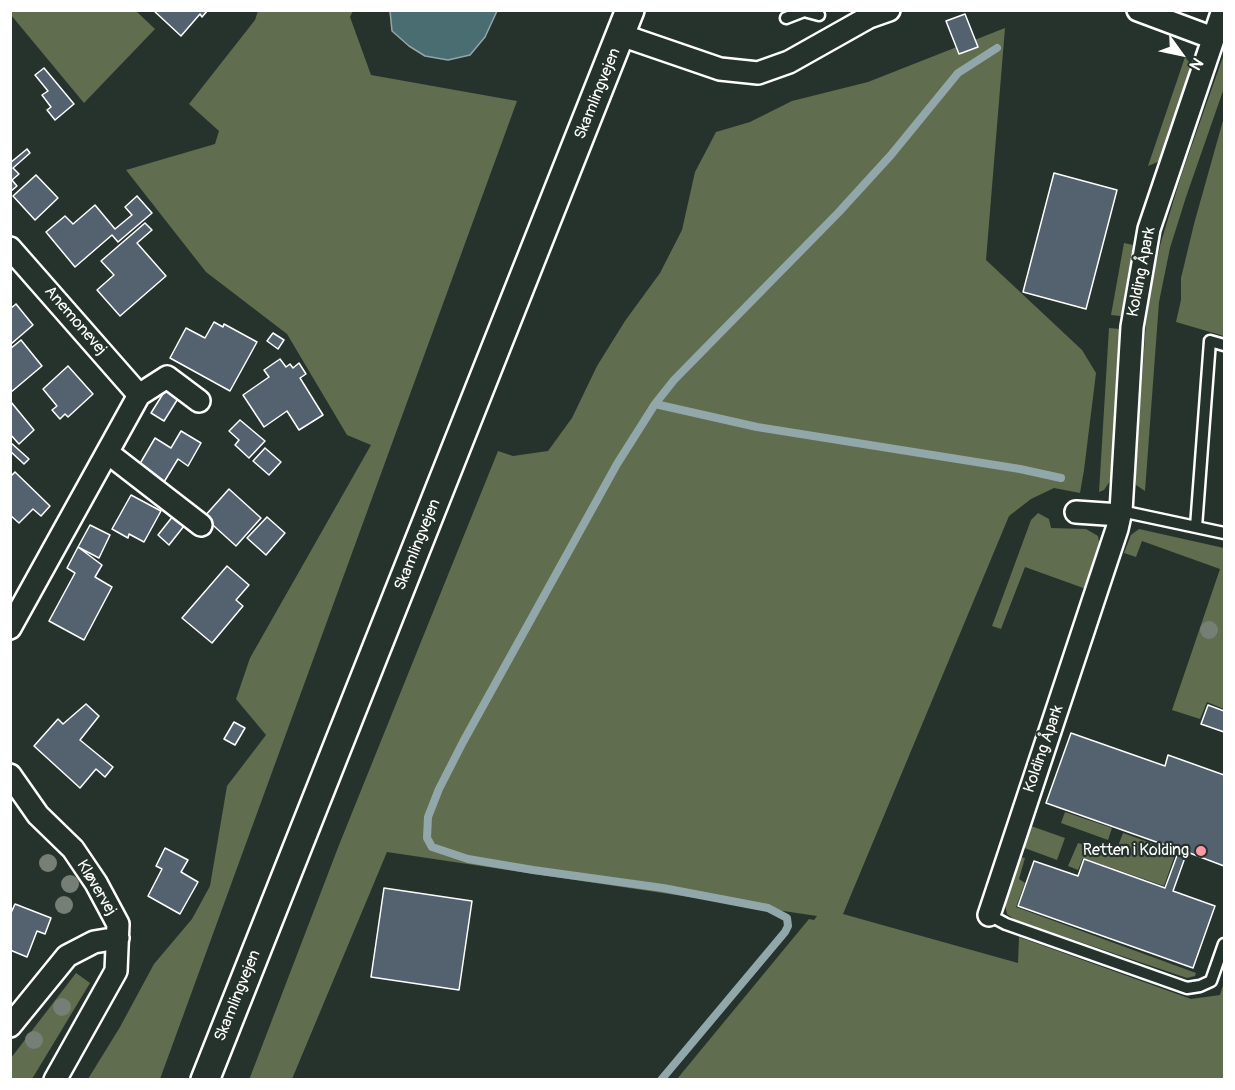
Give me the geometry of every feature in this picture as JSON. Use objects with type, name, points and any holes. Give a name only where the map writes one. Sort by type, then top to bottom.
[{"type":"street","points":[[626,23],[720,69],[758,73],[789,62],[822,22],[868,17],[889,10]]},
{"type":"street","points":[[1138,10],[1213,38]]},
{"type":"street","name":"Kolding Åpark","points":[[989,915],[1086,625],[1120,513],[1132,327],[1149,229],[1223,10]]},
{"type":"street","name":"Skamlingvejen","points":[[205,1080],[626,23]]},
{"type":"street","name":"Anemonevej","points":[[10,248],[139,394]]},
{"type":"street","points":[[12,620],[108,453],[139,394],[167,376],[199,401]]},
{"type":"street","points":[[108,453],[201,525]]},
{"type":"street","points":[[1076,512],[1120,513]]},
{"type":"street","name":"Kløvervej","points":[[10,775],[38,815],[73,849],[96,883],[118,924],[116,971],[55,1080]]},
{"type":"street","points":[[10,1026],[67,956],[93,942],[118,938]]},
{"type":"lane","points":[[786,18],[804,11],[822,22]]},
{"type":"lane","points":[[1196,527],[1210,341],[1224,345]]},
{"type":"lane","points":[[1120,513],[1224,533]]},
{"type":"lane","points":[[989,915],[1006,924],[1187,988],[1211,981],[1224,944]]},
{"type":"green space","points":[[10,11],[136,11],[155,29],[84,103]]},
{"type":"green space","points":[[258,11],[353,11],[350,17],[371,75],[517,101],[160,1079],[88,1079],[120,1027],[154,964],[192,919],[210,886],[227,786],[266,735],[236,699],[250,658],[371,445],[347,435],[287,334],[206,272],[126,170],[215,144],[219,131],[189,104],[255,20]]},
{"type":"green space","points":[[1005,28],[986,260],[1082,350],[1096,373],[1080,493],[1054,488],[1031,499],[1009,516],[843,914],[1018,963],[1019,937],[1191,999],[1220,995],[1224,982],[1224,1079],[677,1079],[809,919],[814,920],[817,916],[387,852],[292,1079],[249,1080],[339,845],[498,451],[513,456],[548,451],[572,418],[597,366],[625,321],[660,273],[682,230],[695,172],[716,132],[750,122],[792,101],[868,82]]},
{"type":"green space","points":[[1224,54],[1224,88],[1170,248],[1159,302],[1145,491],[1136,485],[1135,475],[1146,323],[1153,277],[1181,176]]},
{"type":"green space","points":[[1185,57],[1189,62],[1190,73],[1181,103],[1160,161],[1148,166]]},
{"type":"green space","points":[[1224,117],[1224,336],[1176,322],[1181,300],[1181,278]]},
{"type":"green space","points":[[1124,243],[1133,245],[1121,316],[1111,315]]},
{"type":"green space","points":[[1109,328],[1120,329],[1110,481],[1104,490],[1099,492]]},
{"type":"green space","points":[[1038,513],[1049,519],[1051,528],[1086,529],[1098,536],[1100,547],[1086,589],[1025,567],[1001,629],[992,626],[1031,520]]},
{"type":"green space","points":[[1139,529],[1224,548],[1224,709],[1207,702],[1200,719],[1172,710],[1220,569],[1142,541],[1136,557],[1124,553],[1131,535]]},
{"type":"green space","points":[[1065,812],[1112,828],[1108,840],[1061,823]]},
{"type":"green space","points":[[1031,826],[1065,838],[1057,860],[1022,847]]},
{"type":"green space","points":[[1123,833],[1176,852],[1164,886],[1083,858],[1078,870],[1068,866],[1078,843],[1115,854]]},
{"type":"green space","points":[[1019,857],[1025,858],[1019,879],[1025,883],[1016,907],[1196,973],[1195,976],[1187,978],[1015,920],[1007,914],[1004,900]]},
{"type":"green space","points":[[76,973],[90,983],[32,1079],[11,1079],[11,1058]]},
{"type":"water","points":[[390,10],[497,11],[485,37],[470,55],[448,60],[425,56],[409,46],[392,31]]},
{"type":"building","points":[[153,10],[208,10],[202,17],[200,14],[181,36]]},
{"type":"building","points":[[965,14],[978,47],[959,54],[946,21]]},
{"type":"building","points":[[44,68],[74,104],[55,120],[47,110],[51,107],[42,95],[48,91],[35,75]]},
{"type":"building","points":[[27,149],[30,153],[13,168],[19,174],[12,180],[17,186],[10,192],[10,163]]},
{"type":"building","points":[[1054,173],[1117,190],[1086,309],[1023,292]]},
{"type":"building","points":[[36,175],[58,198],[35,220],[13,196]]},
{"type":"building","points":[[137,196],[152,213],[118,242],[112,235],[75,267],[46,232],[65,216],[73,224],[95,205],[115,229],[132,215],[125,207]]},
{"type":"building","points":[[145,223],[152,230],[137,243],[166,276],[120,316],[97,290],[114,275],[101,261]]},
{"type":"building","points":[[16,304],[33,325],[11,344],[10,309]]},
{"type":"building","points":[[214,322],[223,327],[224,324],[257,342],[230,391],[170,358],[186,328],[205,338]]},
{"type":"building","points":[[273,333],[284,340],[278,349],[267,341]]},
{"type":"building","points":[[21,340],[42,366],[10,393],[10,349]]},
{"type":"building","points":[[280,359],[286,367],[290,364],[293,368],[299,363],[306,374],[300,378],[323,415],[299,430],[287,411],[264,427],[243,395],[269,377],[264,370]]},
{"type":"building","points":[[68,366],[93,394],[68,417],[65,414],[60,419],[52,410],[57,406],[43,389]]},
{"type":"building","points":[[166,389],[179,397],[164,421],[151,413]]},
{"type":"building","points":[[11,402],[34,430],[19,444],[10,434]]},
{"type":"building","points":[[240,420],[265,441],[249,458],[235,445],[239,440],[229,431]]},
{"type":"building","points":[[181,431],[201,443],[188,466],[178,459],[164,482],[138,467],[155,438],[171,448]]},
{"type":"building","points":[[10,442],[29,459],[24,464],[10,451]]},
{"type":"building","points":[[265,448],[281,462],[269,475],[253,461]]},
{"type":"building","points":[[15,472],[50,506],[41,516],[33,509],[19,523],[10,515],[10,477]]},
{"type":"building","points":[[229,489],[261,518],[236,546],[204,517]]},
{"type":"building","points":[[131,495],[161,511],[144,542],[129,534],[128,538],[112,529]]},
{"type":"building","points":[[173,516],[184,526],[169,545],[158,535]]},
{"type":"building","points":[[267,517],[285,533],[266,555],[247,538]]},
{"type":"building","points":[[90,525],[110,535],[99,558],[78,547]]},
{"type":"building","points":[[78,547],[102,565],[95,577],[112,587],[84,640],[49,621],[75,573],[67,568]]},
{"type":"building","points":[[227,566],[249,585],[236,600],[243,606],[212,643],[182,618]]},
{"type":"building","points":[[86,704],[99,716],[80,740],[113,767],[105,777],[96,769],[80,788],[34,746],[58,719],[63,724]]},
{"type":"building","points":[[1208,705],[1224,711],[1224,732],[1201,724]]},
{"type":"building","points":[[234,722],[245,728],[235,745],[224,739]]},
{"type":"building","name":"Retten i Kolding","points":[[1071,733],[1165,766],[1168,755],[1224,775],[1224,866],[1187,852],[1173,891],[1215,906],[1193,968],[1018,906],[1034,861],[1078,876],[1084,859],[1165,888],[1179,850],[1046,803]]},
{"type":"building","points":[[165,848],[188,860],[181,872],[198,882],[180,914],[148,896],[162,869],[156,866]]},
{"type":"building","points":[[384,888],[472,901],[459,990],[371,977]]},
{"type":"building","points":[[15,904],[51,918],[45,934],[37,931],[27,957],[10,950],[10,915]]},
{"type":"waterway","points":[[661,1080],[785,932],[788,926],[787,918],[768,908],[663,888],[468,859],[432,847],[427,838],[428,817],[439,789],[463,742],[617,464],[655,404],[674,380],[838,213],[891,155],[958,73],[997,48]]},
{"type":"waterway","points":[[655,404],[757,427],[1020,469],[1061,478]]},
{"type":"place","name":"Retten i Kolding","points":[[1201,851]]}]
